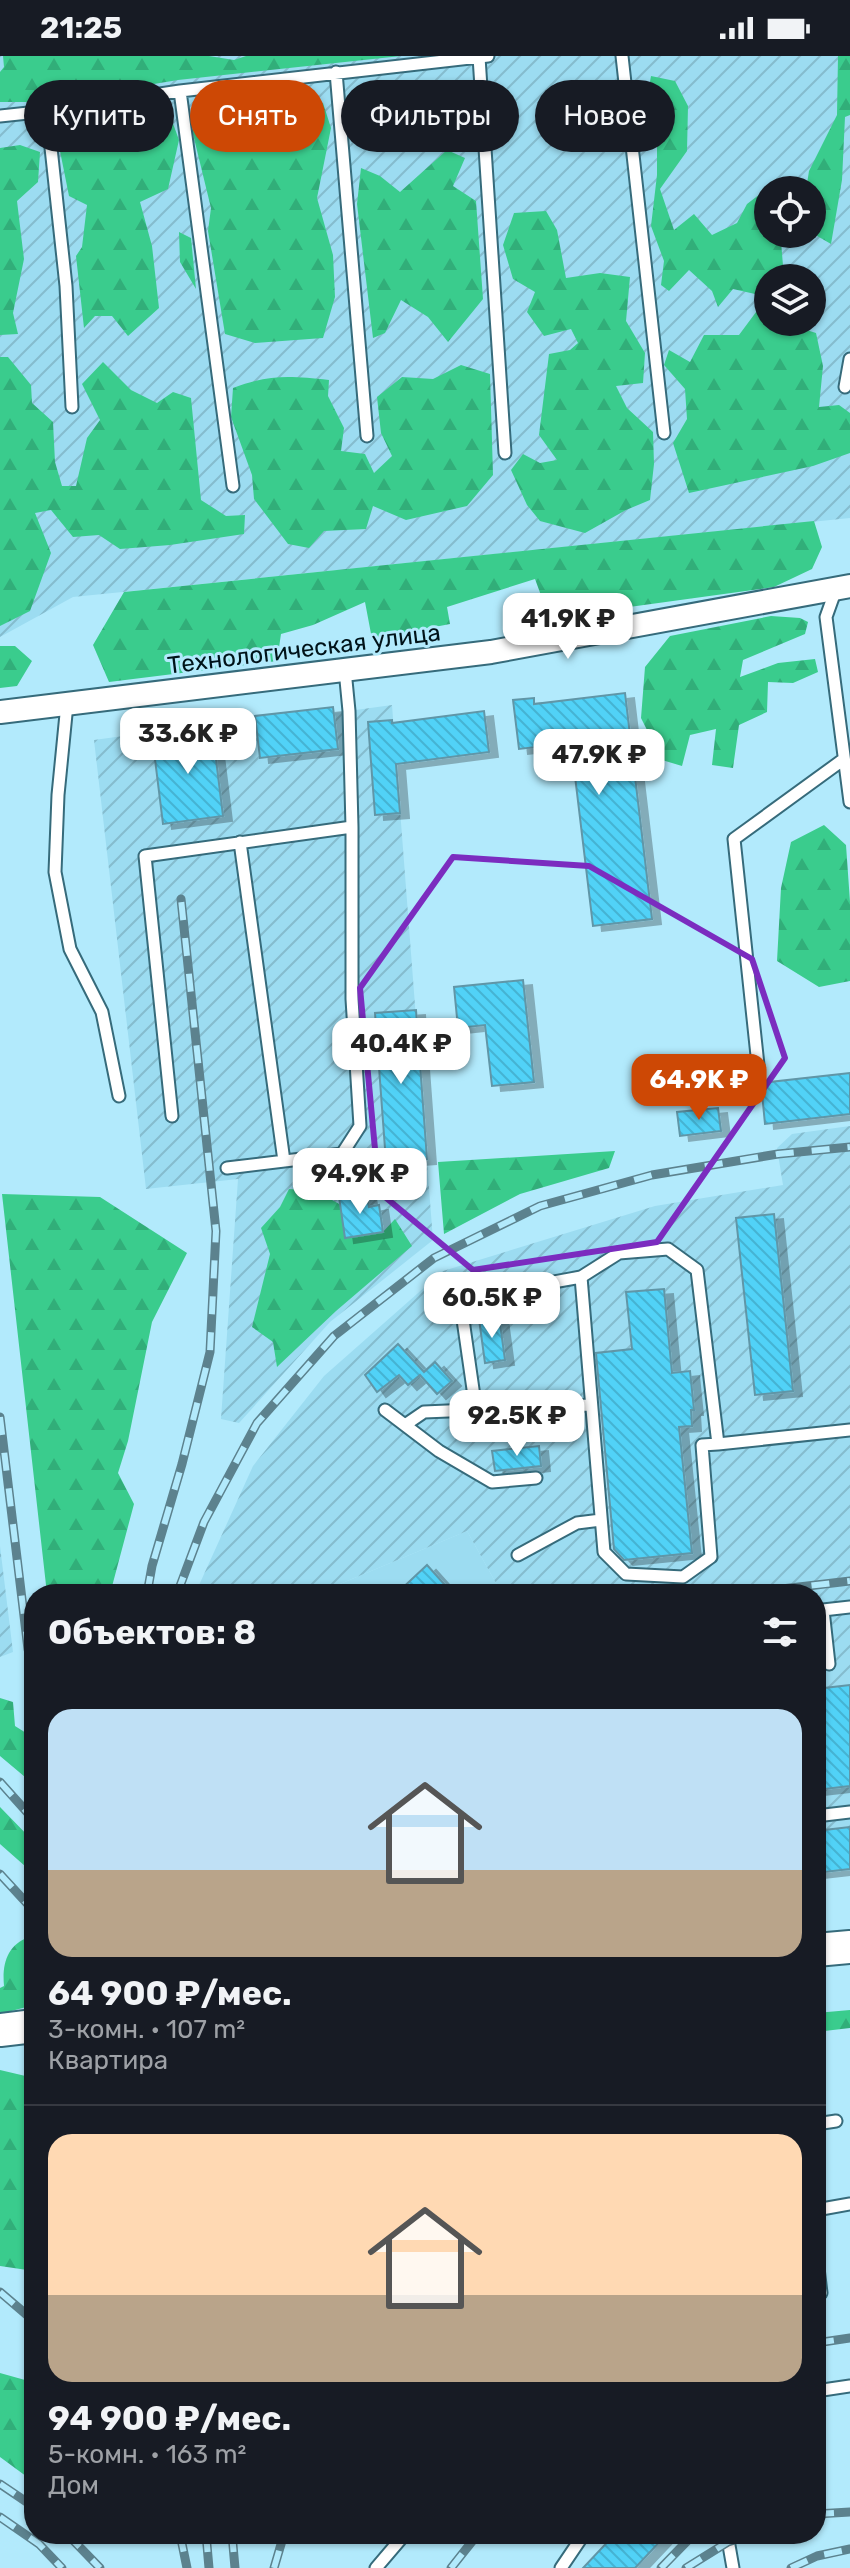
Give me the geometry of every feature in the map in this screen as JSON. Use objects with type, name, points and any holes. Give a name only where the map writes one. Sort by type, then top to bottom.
[{"type":"street","name":"Технологическая улица","points":[[0,712],[491,652],[843,587]]},
{"type":"street","points":[[826,1949],[850,1947]]},
{"type":"street","points":[[0,2030],[24,2027]]},
{"type":"lane","points":[[174,92],[488,56]]},
{"type":"lane","points":[[622,56],[664,433]]},
{"type":"lane","points":[[479,57],[505,453]]},
{"type":"lane","points":[[336,72],[367,436]]},
{"type":"lane","points":[[180,91],[233,486]]},
{"type":"lane","points":[[0,116],[24,113]]},
{"type":"lane","points":[[51,152],[66,286],[72,407]]},
{"type":"lane","points":[[845,387],[850,359]]},
{"type":"lane","points":[[843,587],[826,617],[850,802]]},
{"type":"lane","points":[[345,670],[352,827],[352,999],[360,1126],[342,1154],[349,1184],[385,1178]]},
{"type":"lane","points":[[67,704],[58,795],[55,872],[70,949],[102,1012],[119,1096]]},
{"type":"lane","points":[[758,1065],[734,839],[844,759]]},
{"type":"lane","points":[[172,1116],[145,856],[352,827]]},
{"type":"lane","points":[[240,842],[284,1161]]},
{"type":"lane","points":[[227,1168],[342,1154]]},
{"type":"lane","points":[[476,1410],[460,1299],[581,1277],[619,1253],[668,1249],[697,1270],[718,1444]]},
{"type":"lane","points":[[581,1277],[604,1552],[626,1574],[683,1577],[711,1557],[702,1445],[850,1430]]},
{"type":"lane","points":[[405,1425],[424,1412],[590,1405]]},
{"type":"lane","points":[[385,1410],[439,1451],[492,1482],[536,1478]]},
{"type":"lane","points":[[518,1555],[577,1523],[601,1520]]},
{"type":"lane","points":[[826,1610],[850,1607]]},
{"type":"lane","points":[[826,1637],[829,1664]]},
{"type":"lane","points":[[826,1815],[850,1812]]},
{"type":"lane","points":[[826,2122],[836,2121]]},
{"type":"lane","points":[[826,2208],[850,2204]]},
{"type":"lane","points":[[826,2390],[850,2386]]},
{"type":"lane","points":[[376,2568],[396,2544]]},
{"type":"lane","points":[[561,2568],[577,2544]]},
{"type":"lane","points":[[729,2544],[733,2568]]},
{"type":"highlighted area","points":[[453,857],[589,866],[752,959],[785,1058],[657,1242],[473,1270],[379,1192],[360,988]]},
{"type":"shaded area","points":[[0,56],[850,56],[850,518],[73,597],[0,637]]},
{"type":"shaded area","points":[[392,705],[433,1240],[330,1322],[239,1423],[221,1419],[238,1179],[146,1189],[94,740],[333,707],[334,713]]},
{"type":"shaded area","points":[[850,1126],[850,1869],[826,1872],[826,1584],[496,1584],[467,1531],[340,1584],[200,1584],[253,1466],[324,1376],[443,1271],[655,1206],[783,1185],[777,1148],[792,1134]]},
{"type":"shaded area","points":[[467,1531],[496,1584],[340,1584]]},
{"type":"shaded area","points":[[0,1546],[13,1652],[0,1657]]},
{"type":"green space","points":[[3,56],[209,56],[234,60],[246,56],[401,56],[174,81],[24,80],[24,102],[0,102],[0,72],[4,67]]},
{"type":"green space","points":[[838,56],[850,56],[850,115],[845,117],[842,180],[831,244],[826,241],[826,176],[808,176],[837,115]]},
{"type":"green space","points":[[675,81],[688,106],[687,151],[660,189],[674,230],[694,214],[712,235],[737,223],[747,204],[754,199],[754,248],[782,248],[783,264],[754,264],[754,294],[733,289],[718,307],[712,291],[689,270],[669,291],[661,285],[664,261],[651,226],[657,152],[675,152]]},
{"type":"green space","points":[[325,109],[331,128],[317,198],[333,255],[335,297],[323,338],[255,343],[225,334],[208,231],[211,208],[197,152],[325,152]]},
{"type":"green space","points":[[174,126],[179,140],[168,189],[140,202],[152,246],[159,308],[128,336],[112,316],[95,316],[84,328],[76,256],[82,247],[87,205],[69,196],[60,152],[174,152]]},
{"type":"green space","points":[[20,145],[24,146],[24,152],[40,152],[38,182],[17,201],[24,259],[13,313],[18,334],[0,335],[0,148]]},
{"type":"green space","points":[[445,152],[465,158],[453,186],[476,201],[483,299],[448,342],[428,317],[401,300],[385,333],[373,338],[357,204],[361,168],[380,176],[400,192]]},
{"type":"green space","points":[[546,211],[557,230],[566,278],[600,273],[630,277],[626,321],[645,353],[643,383],[616,386],[627,408],[653,432],[654,464],[650,500],[585,533],[540,521],[527,505],[511,470],[523,454],[540,463],[557,460],[539,435],[549,354],[570,350],[578,343],[571,329],[544,336],[527,312],[535,292],[513,279],[503,245],[514,213]]},
{"type":"green space","points":[[179,232],[191,238],[196,289],[180,262]]},
{"type":"green space","points":[[754,315],[754,336],[817,336],[823,366],[819,407],[839,405],[850,413],[850,453],[813,466],[689,493],[673,443],[687,419],[685,389],[664,365],[669,350],[690,362],[704,335],[739,335]]},
{"type":"green space","points":[[0,357],[8,357],[31,385],[32,403],[53,422],[55,462],[62,486],[76,486],[87,438],[100,420],[82,384],[103,362],[131,390],[157,403],[173,392],[191,398],[201,500],[226,516],[245,515],[244,534],[120,549],[99,535],[73,537],[51,510],[35,513],[51,553],[30,611],[0,626]]},
{"type":"green space","points":[[461,365],[490,374],[493,475],[467,506],[406,520],[373,506],[366,529],[324,531],[309,548],[288,544],[254,499],[252,475],[231,417],[233,388],[280,377],[329,380],[328,396],[344,428],[341,451],[365,454],[374,473],[392,456],[381,433],[377,397],[402,377],[433,379]]},
{"type":"green space","points":[[814,521],[822,547],[812,569],[774,587],[622,608],[612,616],[550,620],[535,579],[447,607],[450,624],[372,639],[365,602],[313,625],[281,634],[277,661],[109,682],[93,645],[124,592]]},
{"type":"green space","points":[[771,616],[800,618],[808,622],[805,634],[743,660],[740,677],[778,663],[815,659],[818,672],[793,683],[768,682],[767,712],[739,725],[733,768],[712,765],[716,729],[690,735],[682,766],[662,760],[641,718],[645,667],[670,636]]},
{"type":"green space","points":[[0,646],[15,646],[32,661],[17,686],[0,688]]},
{"type":"green space","points":[[824,825],[846,845],[850,981],[819,987],[777,961],[781,888],[791,842]]},
{"type":"green space","points":[[615,1151],[609,1168],[520,1194],[444,1234],[438,1162]]},
{"type":"green space","points":[[289,1189],[316,1191],[341,1205],[346,1238],[383,1232],[395,1219],[412,1246],[277,1367],[273,1342],[252,1327],[270,1254],[261,1228],[280,1207]]},
{"type":"green space","points":[[2,1194],[100,1197],[187,1253],[152,1322],[128,1441],[118,1473],[134,1504],[113,1584],[46,1584]]},
{"type":"green space","points":[[0,1698],[13,1702],[15,1726],[24,1732],[24,1776],[0,1756]]},
{"type":"green space","points":[[0,1807],[24,1832],[24,1865],[0,1844]]},
{"type":"green space","points":[[22,1940],[24,2008],[0,2014],[0,1988],[4,1986],[8,1956]]},
{"type":"green space","points":[[850,2010],[850,2028],[826,2031],[826,2012]]},
{"type":"green space","points":[[0,2070],[24,2076],[24,2270],[0,2266]]},
{"type":"green space","points":[[0,2373],[24,2380],[24,2475],[0,2457]]},
{"type":"building","points":[[625,693],[652,919],[593,926],[571,743],[519,749],[513,700],[534,698],[534,704]]},
{"type":"building","points":[[333,707],[338,749],[260,758],[255,716]]},
{"type":"building","points":[[484,711],[489,752],[396,764],[400,813],[375,815],[368,722],[392,720],[392,723]]},
{"type":"building","points":[[212,727],[223,816],[163,824],[152,735]]},
{"type":"building","points":[[523,980],[534,1082],[492,1086],[485,1025],[458,1028],[454,987]]},
{"type":"building","points":[[416,1010],[427,1159],[386,1162],[375,1013]]},
{"type":"building","points":[[850,1073],[850,1114],[765,1124],[761,1083]]},
{"type":"building","points":[[718,1108],[721,1131],[680,1136],[677,1112]]},
{"type":"building","points":[[367,1193],[369,1207],[379,1205],[383,1232],[345,1238],[339,1197]]},
{"type":"building","points":[[774,1214],[793,1391],[755,1395],[736,1218]]},
{"type":"building","points":[[664,1289],[672,1373],[690,1371],[694,1410],[691,1410],[692,1426],[679,1427],[692,1553],[624,1560],[614,1549],[596,1353],[632,1349],[626,1292]]},
{"type":"building","points":[[499,1316],[505,1360],[485,1363],[479,1319]]},
{"type":"building","points":[[398,1344],[424,1372],[435,1362],[452,1381],[437,1394],[420,1375],[408,1385],[399,1375],[377,1392],[365,1375]]},
{"type":"building","points":[[539,1446],[541,1466],[495,1471],[492,1451]]},
{"type":"building","points":[[427,1565],[444,1584],[407,1584]]},
{"type":"building","points":[[850,1685],[850,1786],[826,1789],[826,1688]]},
{"type":"building","points":[[850,1827],[850,1869],[826,1872],[826,1830]]},
{"type":"building","points":[[606,2544],[658,2544],[635,2568],[583,2568]]},
{"type":"railway","points":[[149,1584],[210,1352],[216,1231],[181,899]]},
{"type":"railway","points":[[181,1584],[204,1522],[257,1423],[334,1336],[434,1258],[540,1206],[652,1175],[778,1154],[850,1147]]},
{"type":"railway","points":[[0,1417],[24,1616]]},
{"type":"railway","points":[[825,1584],[850,1581]]},
{"type":"railway","points":[[0,1782],[24,1809]]},
{"type":"railway","points":[[0,1874],[24,1900]]},
{"type":"railway","points":[[0,2292],[24,2312]]},
{"type":"railway","points":[[826,2342],[850,2338]]},
{"type":"railway","points":[[0,2484],[24,2500]]},
{"type":"railway","points":[[826,2513],[850,2512]]},
{"type":"railway","points":[[0,2517],[24,2534]]},
{"type":"railway","points":[[39,2544],[62,2568]]},
{"type":"railway","points":[[77,2544],[100,2568]]},
{"type":"railway","points":[[182,2544],[187,2568]]},
{"type":"railway","points":[[207,2544],[209,2568]]},
{"type":"railway","points":[[233,2544],[235,2568]]},
{"type":"railway","points":[[274,2568],[281,2544]]},
{"type":"railway","points":[[451,2568],[470,2544]]},
{"type":"railway","points":[[661,2568],[684,2544]]},
{"type":"railway","points":[[686,2568],[725,2544]]},
{"type":"railway","points":[[791,2568],[817,2556],[850,2549]]}]
